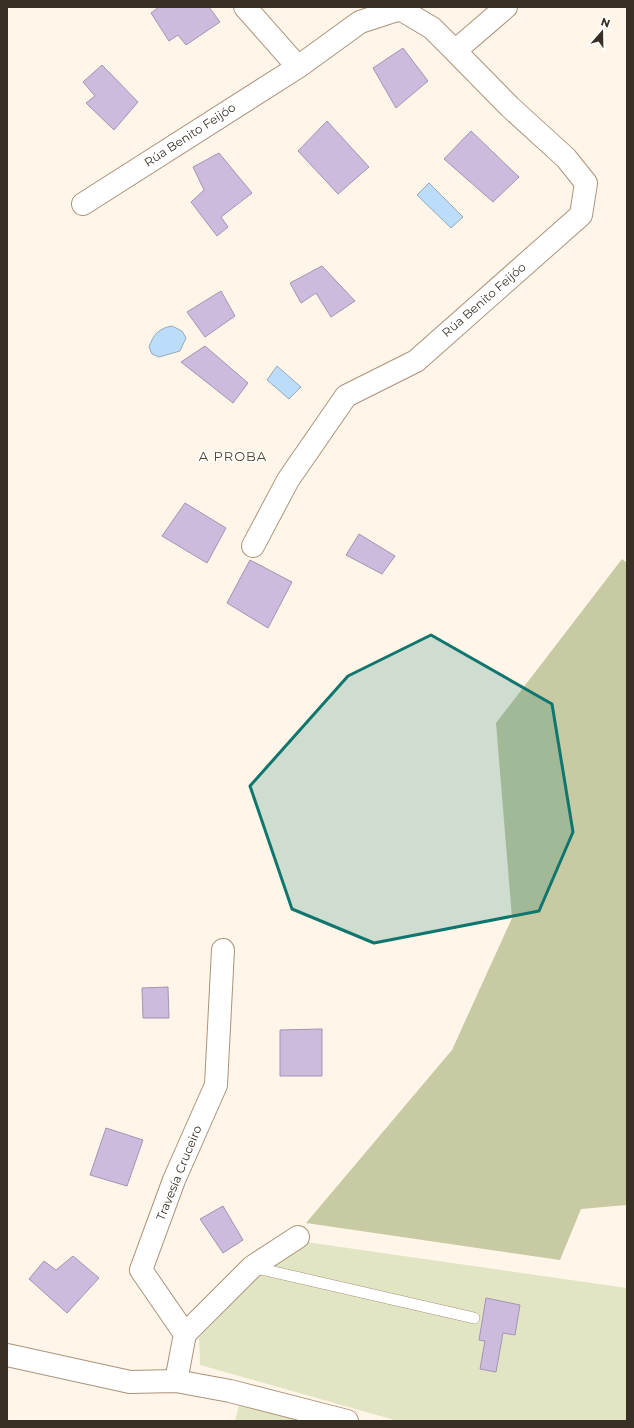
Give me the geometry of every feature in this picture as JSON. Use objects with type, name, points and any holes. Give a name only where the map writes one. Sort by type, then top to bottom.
[{"type":"street","points":[[245,7],[298,67]]},
{"type":"street","points":[[455,50],[506,7]]},
{"type":"street","name":"Rúa Benito Feijóo","points":[[83,204],[298,67],[360,22],[400,9],[432,28],[510,107],[566,158],[586,183],[581,215],[416,360],[346,396],[288,480],[253,546]]},
{"type":"street","name":"Travesía Cruceiro","points":[[185,1334],[141,1270],[174,1180],[216,1085],[223,950]]},
{"type":"street","points":[[176,1381],[185,1334],[252,1267],[298,1237]]},
{"type":"street","points":[[7,1355],[130,1382],[176,1381],[230,1391],[347,1421]]},
{"type":"lane","points":[[252,1267],[474,1318]]},
{"type":"highlighted area","points":[[431,635],[552,704],[573,832],[539,911],[374,943],[292,909],[250,786],[348,676]]},
{"type":"green space","points":[[622,559],[627,563],[627,1205],[581,1209],[560,1260],[306,1223],[452,1050],[512,918],[496,723]]},
{"type":"green space","points":[[299,1241],[627,1288],[627,1421],[398,1421],[200,1365],[199,1338],[252,1283]]},
{"type":"green space","points":[[240,1402],[303,1421],[235,1421]]},
{"type":"water","points":[[429,183],[463,217],[451,228],[417,195]]},
{"type":"water","points":[[172,326],[182,331],[186,338],[180,351],[159,357],[152,354],[149,347],[152,339],[163,328]]},
{"type":"water","points":[[277,366],[301,387],[289,399],[267,380]]},
{"type":"building","points":[[159,7],[209,7],[220,22],[186,45],[178,35],[169,41],[151,13]]},
{"type":"building","points":[[403,48],[428,81],[396,108],[373,68]]},
{"type":"building","points":[[102,65],[138,102],[114,130],[86,103],[95,96],[83,82]]},
{"type":"building","points":[[327,121],[369,167],[338,194],[298,151]]},
{"type":"building","points":[[471,131],[519,177],[493,202],[444,159]]},
{"type":"building","points":[[219,153],[252,193],[221,217],[228,227],[217,236],[191,202],[204,190],[193,167]]},
{"type":"building","points":[[322,266],[355,301],[331,317],[316,293],[301,303],[290,283]]},
{"type":"building","points":[[221,291],[235,316],[205,337],[187,312]]},
{"type":"building","points":[[205,346],[248,383],[233,403],[181,362]]},
{"type":"building","points":[[185,503],[226,528],[207,563],[162,536]]},
{"type":"building","points":[[359,534],[395,556],[382,574],[346,555]]},
{"type":"building","points":[[250,560],[292,582],[268,628],[227,603]]},
{"type":"building","points":[[168,987],[169,1018],[143,1018],[142,988]]},
{"type":"building","points":[[322,1029],[322,1076],[280,1076],[280,1030]]},
{"type":"building","points":[[106,1128],[143,1140],[127,1186],[90,1175]]},
{"type":"building","points":[[223,1206],[243,1240],[223,1253],[200,1219]]},
{"type":"building","points":[[73,1256],[99,1278],[67,1313],[29,1279],[44,1261],[56,1270]]},
{"type":"building","points":[[486,1298],[520,1305],[515,1335],[503,1333],[496,1372],[480,1369],[485,1341],[479,1340]]},
{"type":"district","name":"A PROBA","points":[[233,456]]}]
